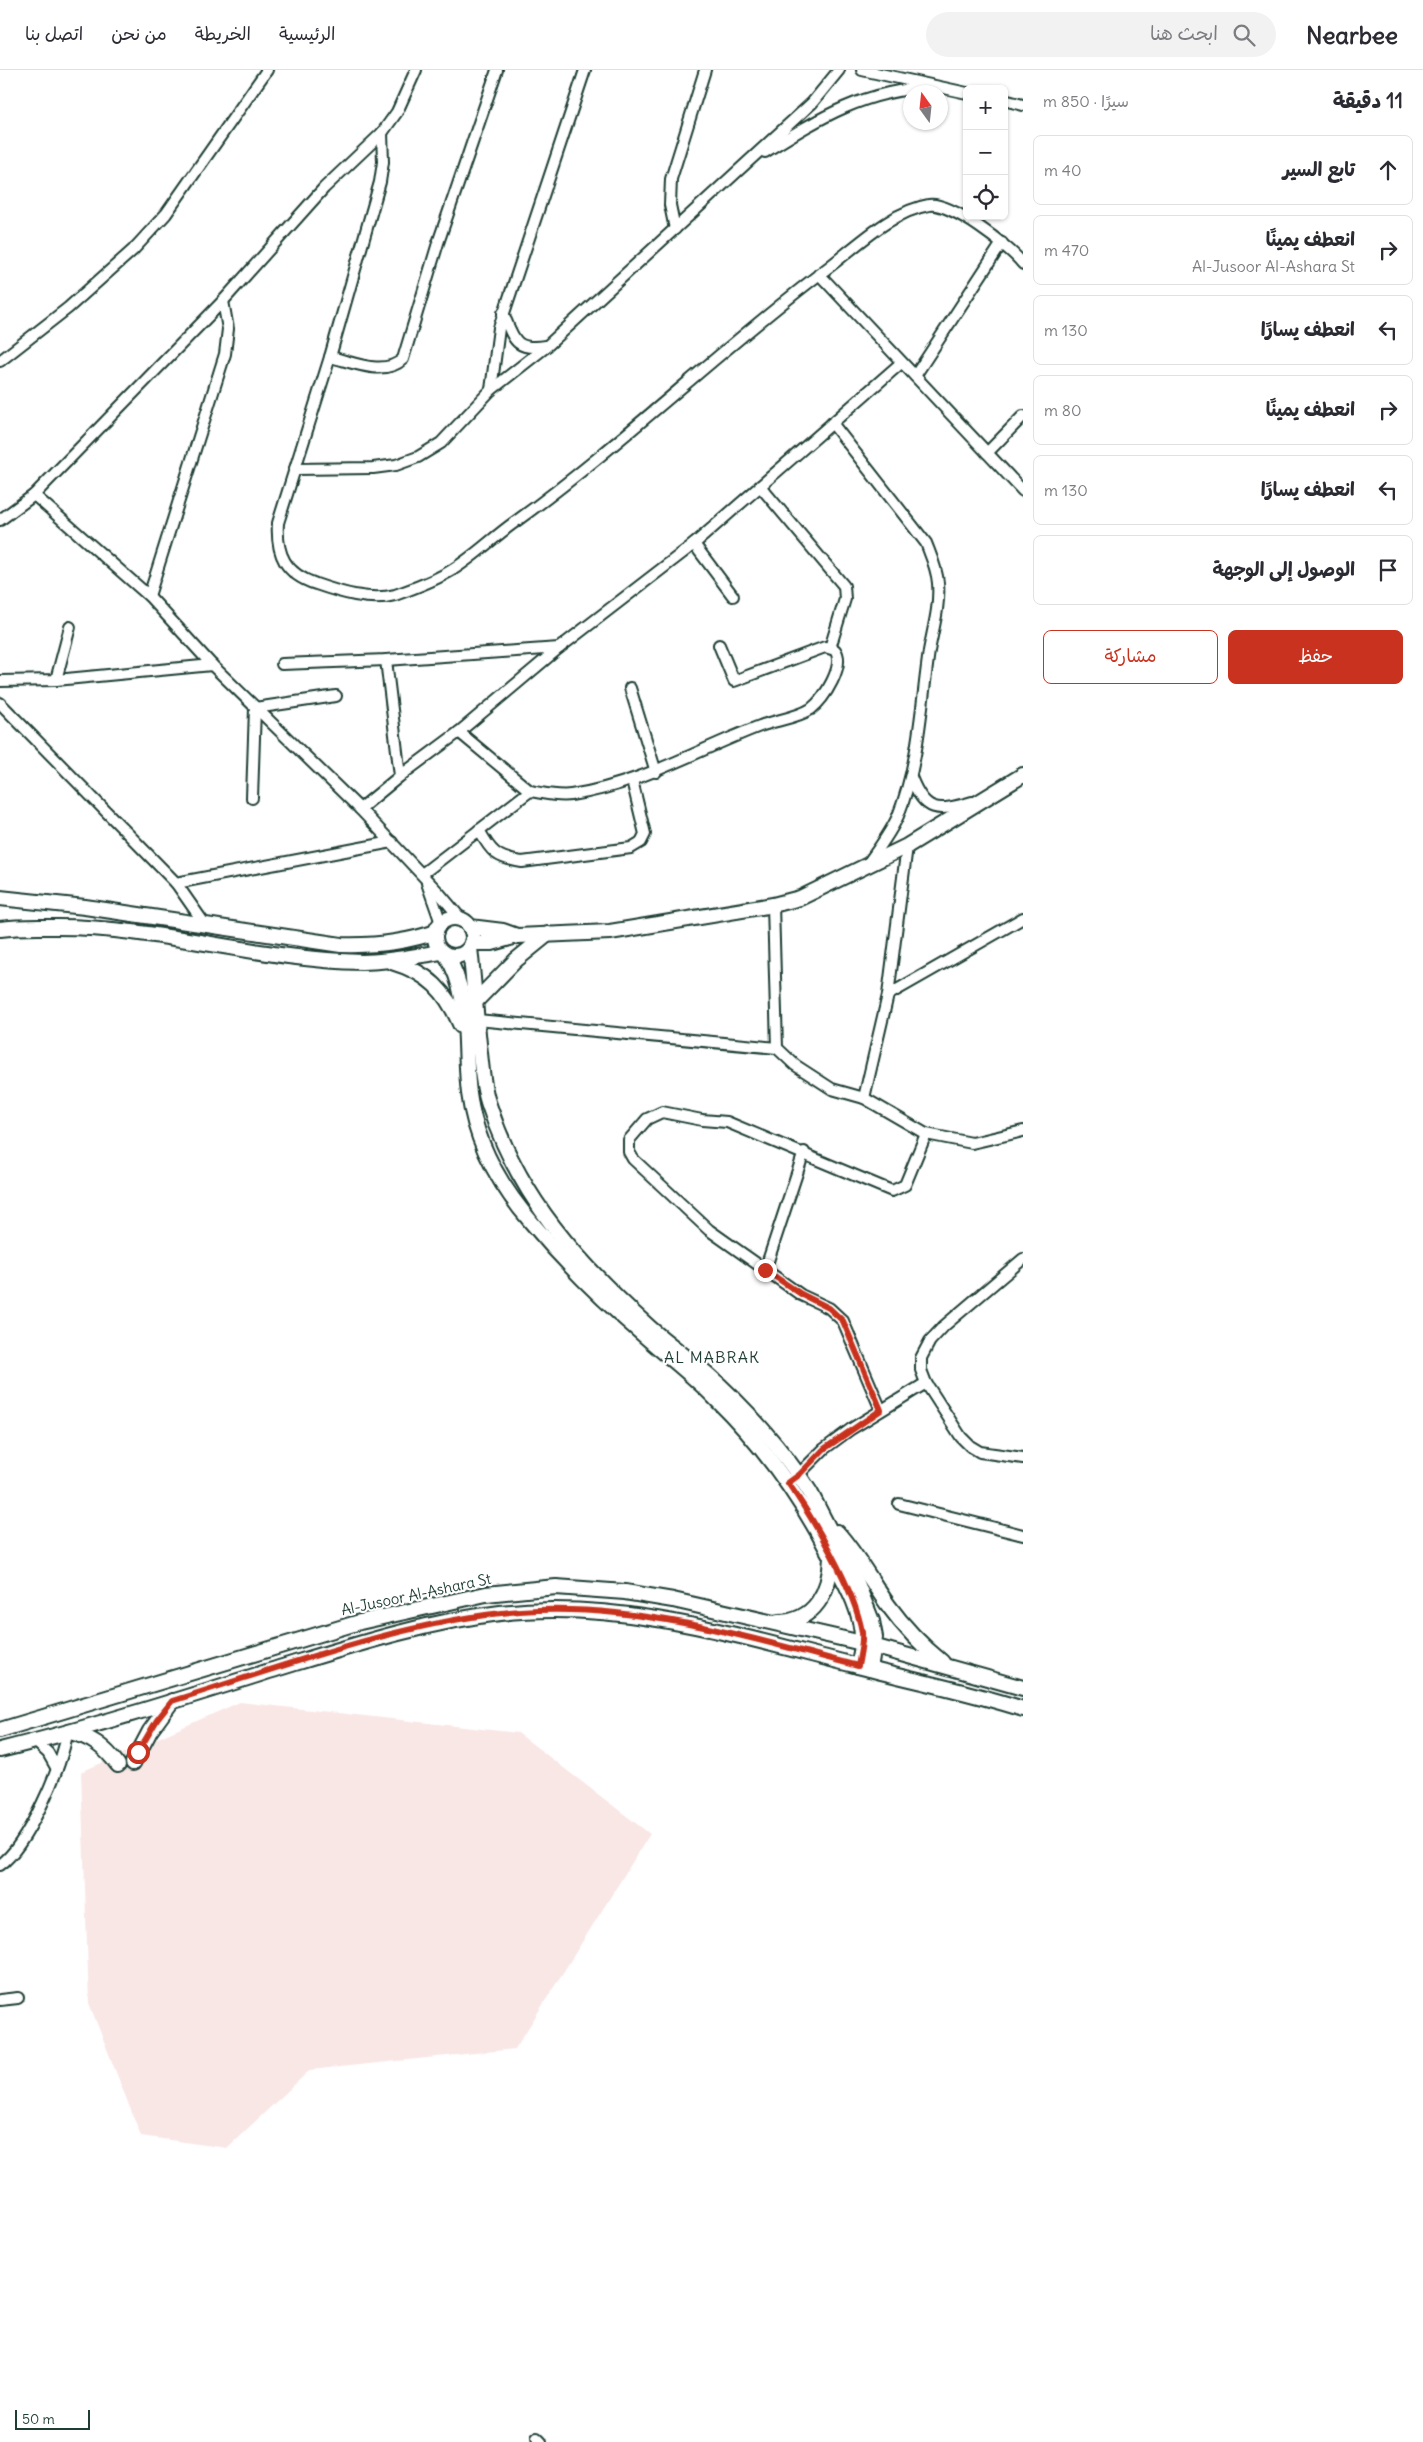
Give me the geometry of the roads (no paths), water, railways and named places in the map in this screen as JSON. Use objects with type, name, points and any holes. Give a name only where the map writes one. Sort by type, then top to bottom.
[{"type":"street","points":[[0,361],[68,308],[133,250],[166,214],[267,70]]},
{"type":"street","points":[[0,520],[34,495],[223,301],[324,188],[382,134],[397,112],[416,70]]},
{"type":"street","points":[[330,357],[384,369],[397,365],[403,359],[438,243],[497,70]]},
{"type":"street","points":[[491,390],[499,328],[503,313],[585,70]]},
{"type":"street","points":[[675,229],[670,204],[672,179],[705,70]]},
{"type":"street","points":[[295,469],[372,468],[396,465],[418,458],[441,443],[491,390],[547,346],[812,103],[838,70]]},
{"type":"street","points":[[862,70],[925,85]]},
{"type":"street","points":[[749,162],[824,115],[855,102],[903,89]]},
{"type":"street","points":[[948,90],[963,92]]},
{"type":"street","points":[[1008,101],[1023,105]]},
{"type":"street","points":[[382,134],[383,162],[380,182],[330,357],[278,523],[276,542],[283,559],[292,572],[313,584],[366,596],[392,596],[448,573],[574,479],[695,375],[819,274],[889,222],[913,210],[931,205],[948,208],[1002,243],[1023,264]]},
{"type":"street","points":[[915,376],[1002,243]]},
{"type":"street","points":[[819,274],[1023,491]]},
{"type":"street","points":[[149,596],[224,354],[228,328],[223,301]]},
{"type":"street","points":[[503,313],[514,340],[519,345],[527,348],[547,346]]},
{"type":"street","points":[[360,810],[400,776],[459,732],[559,648],[694,544],[901,363]]},
{"type":"street","points":[[987,452],[1023,416]]},
{"type":"street","points":[[832,423],[907,516],[926,543],[934,563],[938,583],[937,607],[929,651],[922,716],[911,777],[893,827],[865,868]]},
{"type":"street","points":[[760,486],[844,586],[844,599],[830,648]]},
{"type":"street","points":[[34,495],[149,596],[212,665],[392,842],[466,924],[471,945],[477,1020],[488,1102],[500,1136],[526,1190],[542,1213],[576,1253],[648,1326],[723,1390],[772,1442],[793,1479],[854,1604],[868,1645]]},
{"type":"street","points":[[694,544],[733,596]]},
{"type":"street","points":[[56,680],[70,627]]},
{"type":"street","points":[[459,732],[530,791],[569,795],[632,780],[656,772],[761,725],[810,709],[832,682],[839,664],[838,654],[830,648],[820,648],[737,681],[731,676],[719,645]]},
{"type":"street","points":[[282,664],[386,660],[559,648]]},
{"type":"street","points":[[386,660],[400,776]]},
{"type":"street","points":[[0,681],[56,680],[212,665]]},
{"type":"street","points":[[630,688],[656,772]]},
{"type":"street","points":[[255,708],[336,696]]},
{"type":"street","points":[[0,704],[176,884],[206,926]]},
{"type":"street","points":[[252,798],[255,708]]},
{"type":"street","points":[[0,929],[90,927],[135,931],[303,957],[347,961],[386,961],[443,953],[456,956],[471,945],[492,943],[518,936],[610,932],[773,905],[800,898],[907,846],[1023,775]]},
{"type":"street","points":[[911,777],[918,794],[926,804],[937,808],[953,807],[987,798]]},
{"type":"street","points":[[479,830],[496,855],[506,860],[522,862],[631,848],[641,842],[645,834],[632,780]]},
{"type":"street","points":[[424,877],[479,830],[530,791]]},
{"type":"street","points":[[176,884],[392,842]]},
{"type":"street","points":[[864,1098],[888,995],[907,846]]},
{"type":"street","points":[[424,877],[439,927],[436,942],[452,964],[462,995],[469,1094],[478,1133],[502,1184],[551,1245],[623,1318],[717,1399],[793,1479],[852,1551],[910,1634],[946,1666]]},
{"type":"street","points":[[0,898],[85,907],[313,942],[369,946],[410,940],[439,927],[451,919],[518,936]]},
{"type":"street","points":[[773,905],[777,1048]]},
{"type":"street","points":[[888,995],[1023,918]]},
{"type":"street","points":[[476,1001],[516,960],[548,934]]},
{"type":"street","points":[[386,961],[412,968],[433,982],[455,1011],[464,1032]]},
{"type":"street","points":[[477,1020],[777,1048],[795,1065],[832,1089],[864,1098],[926,1134],[972,1143],[1023,1131]]},
{"type":"street","points":[[881,1410],[843,1321],[829,1308],[801,1294],[709,1230],[633,1159],[628,1152],[629,1140],[647,1119],[662,1112],[702,1120],[726,1122],[804,1152],[892,1191],[905,1185],[926,1134]]},
{"type":"street","points":[[765,1270],[804,1152]]},
{"type":"street","points":[[1021,1460],[980,1452],[970,1446],[961,1436],[926,1383],[921,1370],[921,1358],[930,1340],[944,1326],[1023,1259]]},
{"type":"street","points":[[793,1479],[824,1449],[881,1410],[926,1383]]},
{"type":"street","points":[[899,1504],[1023,1535]]},
{"type":"street","points":[[822,1515],[868,1609],[875,1628],[868,1645],[864,1667]]},
{"type":"street","points":[[764,1622],[786,1622],[813,1608],[824,1596],[828,1585],[832,1558]]},
{"type":"street","name":"Al-Jusoor Al-Ashara St","points":[[0,1730],[360,1622],[451,1600],[527,1589],[556,1587],[624,1592],[673,1600],[868,1645],[1023,1688]]},
{"type":"street","points":[[0,1750],[35,1742],[130,1714],[329,1652],[428,1626],[464,1618],[539,1610],[581,1611],[653,1618],[764,1642],[940,1685],[1023,1708]]},
{"type":"street","points":[[128,1692],[130,1714]]},
{"type":"street","points":[[108,1697],[112,1719]]},
{"type":"street","points":[[133,1763],[150,1731],[172,1701]]},
{"type":"street","points":[[68,1732],[92,1740],[102,1747],[118,1765]]},
{"type":"street","points":[[0,1865],[12,1852],[41,1807],[64,1751],[68,1732]]},
{"type":"street","points":[[35,1742],[48,1753],[57,1769]]},
{"type":"street","points":[[0,2000],[18,1998]]},
{"type":"district","name":"AL MABRAK","points":[[712,1357]]}]
